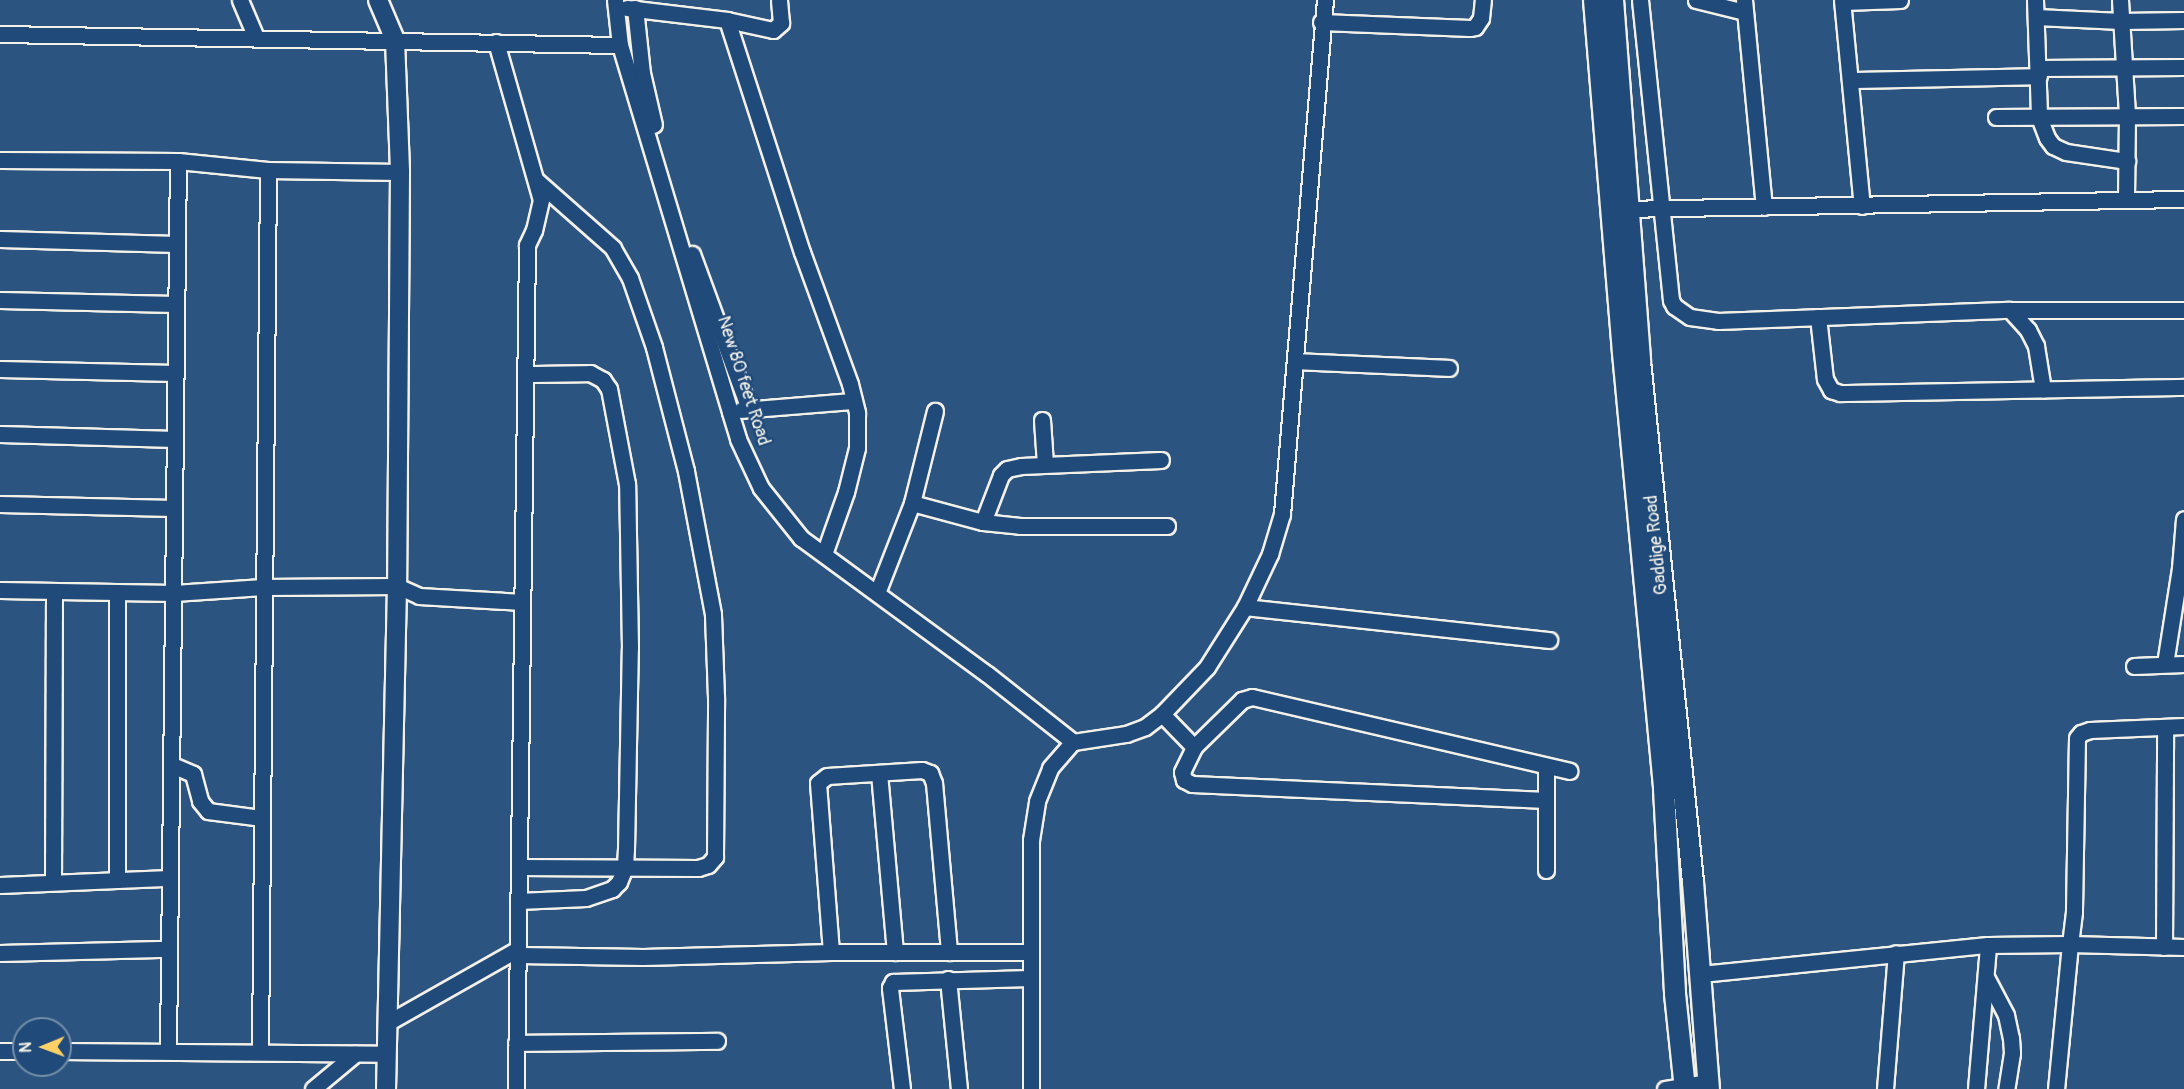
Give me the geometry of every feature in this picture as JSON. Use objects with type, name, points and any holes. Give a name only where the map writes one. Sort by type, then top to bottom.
[{"type":"main road","name":"Gaddige Road","points":[[1594,0],[1640,361],[1701,974],[1708,1085]]},
{"type":"main road","name":"Gaddige Road","points":[[1613,0],[1621,209],[1623,353],[1664,789],[1675,994],[1685,1087]]},
{"type":"street","points":[[240,0],[255,36]]},
{"type":"street","points":[[615,4],[727,20],[767,30],[778,28],[781,23],[779,0]]},
{"type":"street","points":[[1031,1089],[1031,840],[1037,801],[1050,768],[1073,742],[1126,734],[1145,727],[1162,714],[1207,667],[1245,607],[1270,554],[1282,514],[1308,214],[1321,22],[1325,0]]},
{"type":"street","points":[[1321,22],[1470,28],[1475,27],[1481,18],[1484,0]]},
{"type":"street","points":[[1640,0],[1671,300],[1674,306],[1682,312],[1702,320],[1718,321],[2010,310],[2184,310]]},
{"type":"street","points":[[1696,0],[1745,6],[1764,207]]},
{"type":"street","points":[[1862,206],[1843,1],[1900,0]]},
{"type":"street","points":[[2035,0],[2040,117],[2047,138],[2059,150],[2127,161]]},
{"type":"street","points":[[2120,0],[2127,116],[2126,201]]},
{"type":"street","points":[[380,1],[395,40],[400,172],[397,586],[386,1089]]},
{"type":"street","name":"New 80 feet Road","points":[[615,4],[620,45],[738,439],[761,488],[801,538],[987,674],[1073,742]]},
{"type":"street","points":[[635,8],[642,73],[660,153],[693,256],[749,409]]},
{"type":"street","points":[[2036,17],[2121,21],[2184,20]]},
{"type":"street","points":[[727,20],[854,401],[857,448],[846,492],[824,554]]},
{"type":"street","points":[[0,34],[255,36],[620,45]]},
{"type":"street","points":[[496,42],[541,200],[539,213],[527,245],[516,1089]]},
{"type":"street","points":[[1850,80],[2125,67],[2184,67]]},
{"type":"street","points":[[1996,117],[2184,116]]},
{"type":"street","points":[[0,160],[178,161],[268,170],[400,172]]},
{"type":"street","points":[[168,1051],[178,161]]},
{"type":"street","points":[[260,1052],[268,170]]},
{"type":"street","points":[[519,867],[698,868],[713,861],[716,697],[712,614],[686,471],[654,347],[630,278],[613,248],[537,181]]},
{"type":"street","points":[[1621,209],[2184,199]]},
{"type":"street","points":[[0,239],[177,244]]},
{"type":"street","points":[[0,300],[176,304]]},
{"type":"street","points":[[2010,310],[2028,330],[2036,346],[2043,389]]},
{"type":"street","points":[[1818,317],[1825,380],[1831,390],[1840,393],[2184,387]]},
{"type":"street","points":[[1295,361],[1449,368]]},
{"type":"street","points":[[0,369],[176,373]]},
{"type":"street","points":[[518,900],[600,895],[612,889],[619,882],[625,867],[630,660],[627,484],[609,389],[597,375],[525,374]]},
{"type":"street","points":[[730,412],[854,401]]},
{"type":"street","points":[[877,592],[912,503],[935,411]]},
{"type":"street","points":[[1042,420],[1045,464]]},
{"type":"street","points":[[0,434],[175,439]]},
{"type":"street","points":[[983,522],[1001,475],[1006,469],[1045,464],[1161,460]]},
{"type":"street","points":[[912,503],[983,522],[1073,528],[1167,526]]},
{"type":"street","points":[[0,504],[174,508]]},
{"type":"street","points":[[2165,664],[2180,568],[2184,519]]},
{"type":"street","points":[[0,590],[174,593],[263,587],[397,586],[419,596],[522,602]]},
{"type":"street","points":[[53,882],[54,591]]},
{"type":"street","points":[[117,592],[117,880]]},
{"type":"street","points":[[1245,607],[1550,640]]},
{"type":"street","points":[[2134,666],[2184,664]]},
{"type":"street","points":[[1546,800],[1192,784],[1184,780],[1182,772],[1194,747],[1242,700],[1252,697],[1569,771]]},
{"type":"street","points":[[1162,714],[1194,747]]},
{"type":"street","points":[[2056,1089],[2074,912],[2077,738],[2081,733],[2090,730],[2184,726]]},
{"type":"street","points":[[2164,947],[2165,727]]},
{"type":"street","points":[[172,765],[194,774],[200,801],[208,811],[261,818]]},
{"type":"street","points":[[1545,870],[1546,766]]},
{"type":"street","points":[[831,952],[818,783],[827,776],[922,770],[932,777],[949,952]]},
{"type":"street","points":[[879,773],[895,952]]},
{"type":"street","points":[[0,885],[170,878]]},
{"type":"street","points":[[1701,974],[1988,945],[2070,944],[2184,947]]},
{"type":"street","points":[[1976,1089],[1988,945]]},
{"type":"street","points":[[0,953],[169,949]]},
{"type":"street","points":[[387,1023],[518,952],[644,957],[831,952],[1030,952]]},
{"type":"street","points":[[1886,1089],[1896,953]]},
{"type":"street","points":[[1986,977],[2006,1015],[2012,1038],[2006,1089]]},
{"type":"street","points":[[902,1089],[891,984],[896,980],[1030,978]]},
{"type":"street","points":[[948,979],[959,1089]]},
{"type":"street","points":[[516,1043],[717,1041]]},
{"type":"street","points":[[72,1051],[387,1054]]},
{"type":"street","points":[[313,1089],[355,1054]]},
{"type":"street","points":[[1665,1089],[1708,1085]]}]
